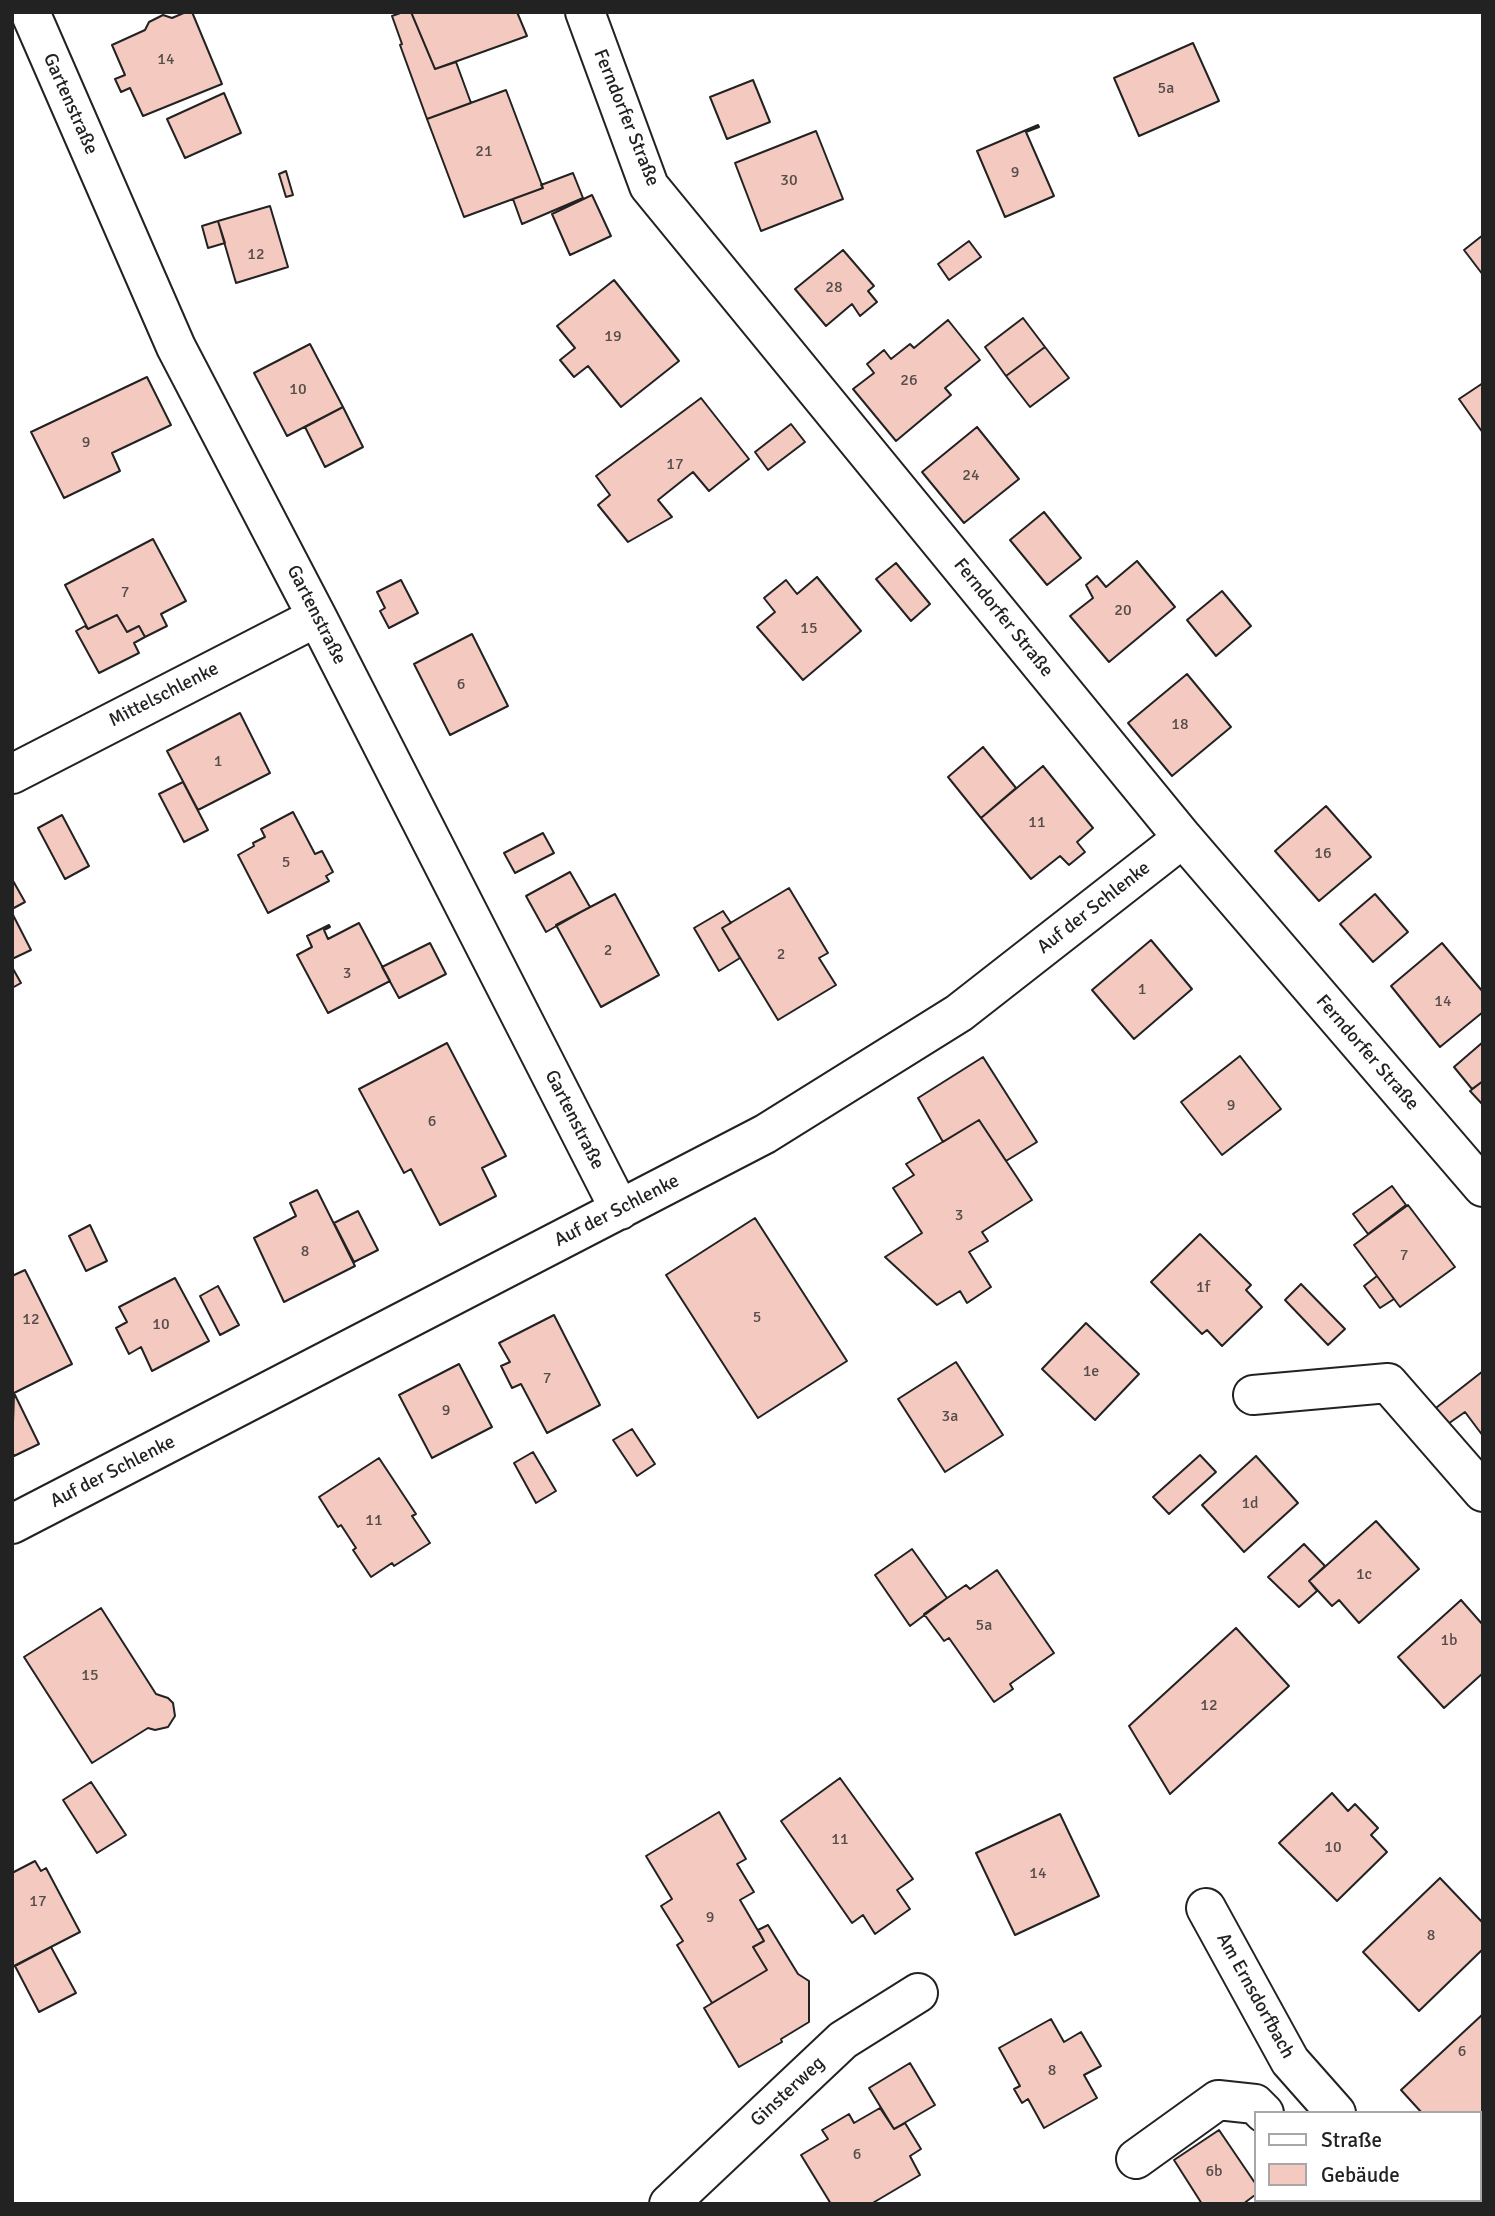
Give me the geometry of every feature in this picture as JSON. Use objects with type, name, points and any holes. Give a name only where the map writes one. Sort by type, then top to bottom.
[{"type":"street","name":"Gartenstraße","points":[[30,12],[176,347],[620,1210]]},
{"type":"street","name":"Ferndorfer Straße","points":[[585,12],[649,186],[1183,838],[1483,1187]]},
{"type":"street","name":"Mittelschlenke","points":[[12,774],[317,617]]},
{"type":"street","name":"Auf der Schlenke","points":[[12,1524],[765,1134],[959,1013],[1183,838]]},
{"type":"street","points":[[1253,1395],[1388,1383],[1483,1492]]},
{"type":"street","name":"Am Ernsdorfbach","points":[[1206,1908],[1290,2062],[1334,2111]]},
{"type":"street","name":"Ginsterweg","points":[[668,2204],[844,2040],[918,1993]]},
{"type":"street","points":[[1136,2159],[1218,2101],[1255,2104],[1262,2111]]},
{"type":"building","points":[[192,12],[222,84],[143,116],[130,88],[121,92],[115,79],[125,75],[112,45],[145,30],[149,22],[163,15],[172,18]]},
{"type":"building","points":[[411,12],[435,69],[456,62],[471,103],[427,119],[392,16]]},
{"type":"building","points":[[411,12],[517,12],[527,36],[435,69]]},
{"type":"building","points":[[1193,43],[1219,101],[1139,136],[1114,78]]},
{"type":"building","points":[[753,80],[770,122],[727,139],[710,97]]},
{"type":"building","points":[[506,90],[543,188],[464,217],[427,119]]},
{"type":"building","points":[[224,93],[241,133],[185,158],[167,119]]},
{"type":"building","points":[[1038,125],[1039,127],[1026,132],[1054,196],[1005,217],[977,151]]},
{"type":"building","points":[[816,131],[843,199],[761,231],[735,163]]},
{"type":"building","points":[[286,171],[293,195],[286,197],[279,174]]},
{"type":"building","points":[[573,173],[583,198],[522,224],[513,199]]},
{"type":"building","points":[[592,195],[611,236],[570,255],[552,214]]},
{"type":"building","points":[[270,206],[288,267],[236,283],[218,221]]},
{"type":"building","points":[[218,221],[225,243],[208,248],[202,226]]},
{"type":"building","points":[[1483,235],[1483,275],[1464,250]]},
{"type":"building","points":[[969,241],[981,257],[949,280],[938,264]]},
{"type":"building","points":[[843,250],[874,286],[868,291],[877,302],[860,316],[852,304],[826,326],[795,289]]},
{"type":"building","points":[[614,280],[679,361],[621,407],[588,366],[574,377],[560,360],[575,348],[557,326]]},
{"type":"building","points":[[1023,318],[1045,347],[1006,376],[985,347]]},
{"type":"building","points":[[948,320],[980,360],[945,388],[951,395],[896,441],[853,389],[874,373],[867,364],[884,350],[891,359],[910,344],[914,348]]},
{"type":"building","points":[[310,344],[343,407],[287,436],[254,373]]},
{"type":"building","points":[[1045,347],[1069,378],[1030,407],[1006,376]]},
{"type":"building","points":[[147,377],[171,425],[112,453],[120,471],[64,498],[31,432]]},
{"type":"building","points":[[1483,383],[1483,433],[1459,399]]},
{"type":"building","points":[[701,398],[749,459],[709,491],[693,472],[658,500],[672,517],[628,542],[598,505],[610,495],[596,476]]},
{"type":"building","points":[[343,407],[363,447],[325,467],[305,427]]},
{"type":"building","points":[[791,424],[805,442],[768,470],[755,452]]},
{"type":"building","points":[[977,427],[1019,479],[964,523],[922,472]]},
{"type":"building","points":[[1044,512],[1081,558],[1047,585],[1010,540]]},
{"type":"building","points":[[153,539],[186,601],[161,614],[167,626],[145,637],[139,626],[127,632],[117,615],[88,629],[65,585]]},
{"type":"building","points":[[1137,561],[1175,607],[1109,662],[1070,616],[1093,598],[1086,585],[1097,576],[1106,587]]},
{"type":"building","points":[[896,563],[930,604],[911,621],[876,579]]},
{"type":"building","points":[[817,577],[861,631],[803,680],[757,627],[775,612],[764,598],[786,580],[797,594]]},
{"type":"building","points":[[401,580],[418,613],[389,628],[380,611],[385,608],[377,592]]},
{"type":"building","points":[[1222,591],[1251,626],[1216,656],[1187,620]]},
{"type":"building","points":[[117,615],[127,632],[139,626],[145,637],[134,643],[139,653],[99,673],[76,631],[85,626],[88,629]]},
{"type":"building","points":[[472,634],[508,706],[450,735],[414,664]]},
{"type":"building","points":[[1187,674],[1231,727],[1172,776],[1128,723]]},
{"type":"building","points":[[240,713],[270,773],[198,810],[167,751]]},
{"type":"building","points":[[983,747],[1016,788],[981,818],[948,777]]},
{"type":"building","points":[[1043,766],[1093,828],[1077,842],[1085,852],[1069,865],[1060,856],[1031,879],[981,818]]},
{"type":"building","points":[[183,782],[208,830],[184,842],[159,794]]},
{"type":"building","points":[[1326,806],[1371,857],[1319,901],[1275,851]]},
{"type":"building","points":[[293,812],[315,854],[322,851],[333,872],[326,876],[329,881],[268,913],[238,855],[265,837],[261,829]]},
{"type":"building","points":[[62,815],[89,866],[65,879],[38,828]]},
{"type":"building","points":[[543,833],[554,853],[515,873],[504,853]]},
{"type":"building","points":[[570,872],[590,907],[546,932],[526,896]]},
{"type":"building","points":[[12,879],[25,902],[12,909]]},
{"type":"building","points":[[789,888],[828,953],[819,958],[836,985],[778,1020],[722,928]]},
{"type":"building","points":[[615,894],[659,975],[601,1007],[556,925]]},
{"type":"building","points":[[1375,894],[1408,932],[1373,962],[1340,924]]},
{"type":"building","points":[[723,911],[731,923],[722,928],[740,958],[719,971],[694,928]]},
{"type":"building","points":[[12,913],[31,950],[12,959]]},
{"type":"building","points":[[359,923],[390,981],[328,1013],[297,955],[312,947],[307,936],[329,925],[330,927],[324,930],[328,939]]},
{"type":"building","points":[[1151,940],[1192,989],[1134,1039],[1092,990]]},
{"type":"building","points":[[430,943],[446,974],[399,998],[382,967]]},
{"type":"building","points":[[1442,943],[1483,992],[1483,1012],[1440,1047],[1391,986]]},
{"type":"building","points":[[12,967],[21,983],[12,988]]},
{"type":"building","points":[[1483,1042],[1483,1081],[1472,1089],[1454,1067]]},
{"type":"building","points":[[447,1043],[506,1156],[482,1168],[496,1196],[440,1225],[411,1169],[404,1173],[359,1089]]},
{"type":"building","points":[[1240,1056],[1281,1109],[1222,1155],[1181,1102]]},
{"type":"building","points":[[983,1057],[1037,1142],[1006,1161],[979,1120],[943,1142],[918,1098]]},
{"type":"building","points":[[1483,1081],[1483,1105],[1470,1091]]},
{"type":"building","points":[[979,1120],[1032,1200],[982,1232],[988,1241],[969,1252],[991,1287],[967,1303],[960,1291],[937,1305],[885,1257],[922,1233],[893,1188],[914,1175],[906,1164]]},
{"type":"building","points":[[1392,1186],[1406,1205],[1368,1234],[1353,1214]]},
{"type":"building","points":[[317,1190],[355,1266],[284,1302],[254,1238],[296,1216],[290,1203]]},
{"type":"building","points":[[1408,1205],[1455,1267],[1400,1307],[1354,1245]]},
{"type":"building","points":[[358,1211],[378,1250],[354,1262],[334,1223]]},
{"type":"building","points":[[755,1218],[847,1361],[758,1418],[666,1275]]},
{"type":"building","points":[[90,1225],[107,1261],[86,1271],[69,1236]]},
{"type":"building","points":[[1200,1234],[1251,1285],[1246,1290],[1262,1307],[1222,1346],[1207,1330],[1202,1334],[1151,1282]]},
{"type":"building","points":[[25,1270],[72,1364],[12,1394],[12,1276]]},
{"type":"building","points":[[1377,1276],[1394,1299],[1380,1308],[1364,1286]]},
{"type":"building","points":[[175,1278],[209,1341],[152,1371],[141,1347],[129,1354],[116,1328],[127,1322],[119,1307]]},
{"type":"building","points":[[1301,1284],[1345,1329],[1328,1345],[1285,1300]]},
{"type":"building","points":[[218,1286],[239,1325],[220,1335],[200,1296]]},
{"type":"building","points":[[554,1315],[600,1405],[547,1433],[521,1384],[512,1388],[501,1366],[510,1362],[499,1343]]},
{"type":"building","points":[[1086,1323],[1139,1374],[1095,1420],[1042,1369]]},
{"type":"building","points":[[956,1362],[1003,1435],[945,1472],[898,1399]]},
{"type":"building","points":[[459,1364],[492,1427],[432,1458],[399,1395]]},
{"type":"building","points":[[1483,1371],[1483,1436],[1465,1412],[1445,1426],[1432,1411]]},
{"type":"building","points":[[14,1393],[39,1444],[14,1456],[12,1451]]},
{"type":"building","points":[[632,1429],[655,1464],[637,1476],[613,1440]]},
{"type":"building","points":[[533,1452],[556,1491],[536,1503],[514,1463]]},
{"type":"building","points":[[1200,1455],[1216,1472],[1169,1514],[1153,1497]]},
{"type":"building","points":[[1256,1456],[1298,1503],[1244,1552],[1202,1505]]},
{"type":"building","points":[[379,1458],[416,1514],[412,1516],[430,1543],[371,1577],[353,1550],[356,1548],[341,1525],[338,1527],[319,1497]]},
{"type":"building","points":[[1376,1521],[1419,1569],[1359,1623],[1339,1600],[1332,1606],[1309,1581]]},
{"type":"building","points":[[1304,1544],[1325,1566],[1309,1581],[1317,1591],[1299,1607],[1268,1577]]},
{"type":"building","points":[[912,1549],[947,1598],[910,1626],[875,1575]]},
{"type":"building","points":[[997,1570],[1054,1653],[1010,1684],[1013,1689],[994,1702],[949,1638],[944,1641],[924,1614],[966,1585],[970,1589]]},
{"type":"building","points":[[1461,1600],[1483,1625],[1483,1673],[1444,1708],[1398,1657]]},
{"type":"building","points":[[101,1608],[156,1694],[173,1703],[175,1716],[168,1727],[155,1730],[148,1728],[92,1763],[24,1657]]},
{"type":"building","points":[[1236,1628],[1289,1686],[1170,1794],[1129,1726]]},
{"type":"building","points":[[840,1778],[913,1879],[897,1890],[910,1909],[875,1934],[863,1915],[852,1923],[781,1821]]},
{"type":"building","points":[[91,1782],[126,1835],[97,1853],[63,1800]]},
{"type":"building","points":[[1332,1793],[1348,1811],[1355,1804],[1378,1828],[1371,1835],[1387,1852],[1337,1901],[1279,1843]]},
{"type":"building","points":[[719,1812],[746,1859],[737,1864],[754,1892],[740,1900],[764,1941],[753,1947],[767,1970],[712,2003],[677,1945],[683,1941],[661,1906],[672,1899],[646,1856]]},
{"type":"building","points":[[1060,1814],[1099,1896],[1015,1935],[976,1853]]},
{"type":"building","points":[[35,1861],[41,1871],[46,1868],[80,1932],[12,1967],[12,1873]]},
{"type":"building","points":[[1440,1878],[1483,1923],[1483,1949],[1419,2011],[1363,1952]]},
{"type":"building","points":[[768,1925],[798,1974],[809,1981],[809,2022],[781,2039],[782,2042],[739,2067],[704,2008],[767,1970],[753,1947],[764,1941],[758,1930]]},
{"type":"building","points":[[51,1947],[76,1993],[39,2012],[15,1966]]},
{"type":"building","points":[[1483,2014],[1483,2137],[1481,2138],[1481,2111],[1420,2111],[1401,2090]]},
{"type":"building","points":[[1051,2019],[1064,2042],[1081,2032],[1101,2066],[1084,2075],[1097,2098],[1044,2128],[1028,2099],[1022,2103],[1014,2089],[1020,2086],[999,2048]]},
{"type":"building","points":[[910,2063],[935,2105],[894,2129],[869,2088]]},
{"type":"building","points":[[880,2108],[894,2129],[905,2123],[921,2149],[910,2156],[920,2175],[871,2204],[831,2204],[801,2155],[828,2139],[822,2130],[849,2114],[854,2123]]},
{"type":"building","points":[[1219,2130],[1254,2182],[1254,2196],[1243,2204],[1202,2204],[1174,2160]]}]
